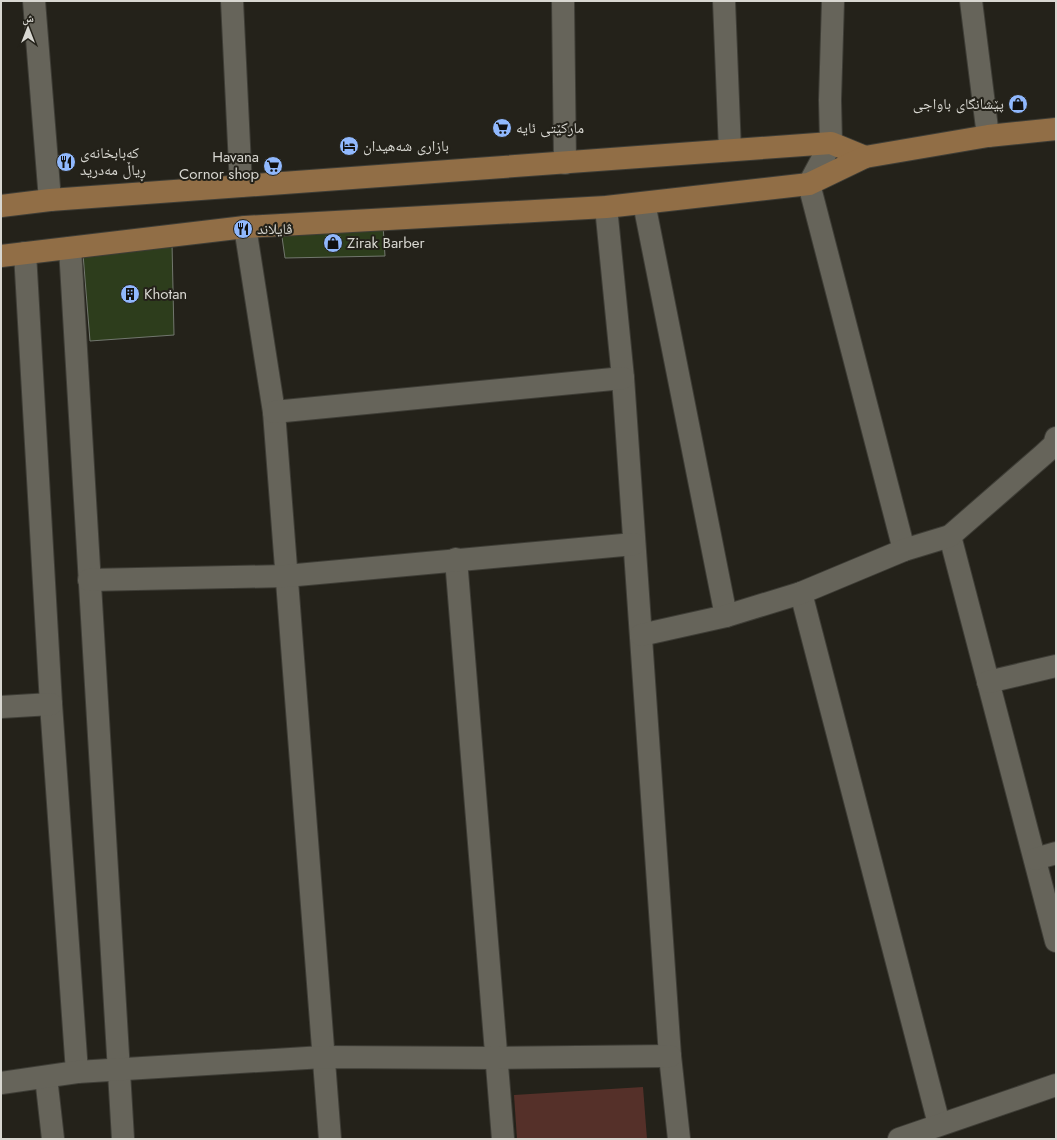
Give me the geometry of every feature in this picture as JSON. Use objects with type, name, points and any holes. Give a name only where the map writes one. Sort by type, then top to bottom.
[{"type":"main road","points":[[1,256],[245,228],[606,207],[809,184],[865,157],[988,136],[1056,130]]},
{"type":"main road","points":[[1,206],[50,200],[831,143],[865,157]]},
{"type":"street","points":[[34,1],[50,200]]},
{"type":"street","points":[[232,1],[241,186]]},
{"type":"street","points":[[563,1],[565,163]]},
{"type":"street","points":[[724,1],[730,150]]},
{"type":"street","points":[[833,1],[830,100],[831,143],[809,184],[904,550]]},
{"type":"street","points":[[971,1],[988,136]]},
{"type":"street","points":[[644,203],[726,616]]},
{"type":"street","points":[[606,207],[623,378],[670,1056],[679,1139]]},
{"type":"street","points":[[245,228],[274,412],[330,1139]]},
{"type":"street","points":[[70,248],[123,1139]]},
{"type":"street","points":[[25,253],[51,704],[77,1072]]},
{"type":"street","points":[[274,412],[623,378]]},
{"type":"street","points":[[641,635],[726,616],[801,593],[904,550],[950,536],[1052,451]]},
{"type":"street","points":[[950,536],[1056,942]]},
{"type":"street","points":[[90,580],[286,576],[456,559],[634,544]]},
{"type":"street","points":[[456,559],[503,1139]]},
{"type":"street","points":[[801,593],[939,1124]]},
{"type":"street","points":[[988,682],[1056,666]]},
{"type":"street","points":[[1,707],[51,704]]},
{"type":"street","points":[[1035,859],[1056,853]]},
{"type":"street","points":[[1,1083],[77,1072],[324,1057],[496,1058],[670,1056]]},
{"type":"street","points":[[46,1077],[53,1139]]},
{"type":"street","points":[[907,1138],[939,1124],[1056,1085]]},
{"type":"shaded area","points":[[643,1087],[647,1139],[517,1139],[514,1095]]},
{"type":"building","name":"Zirak Barber","points":[[383,225],[385,256],[285,258],[281,230]]},
{"type":"building","name":"Khotan","points":[[172,243],[174,335],[90,341],[83,254]]},
{"type":"place","name":"پێشانگای باواجی","points":[[1018,104]]},
{"type":"place","name":"مارکێتی ئایە","points":[[502,128]]},
{"type":"place","name":"بازاری شەهیدان","points":[[349,146]]},
{"type":"place","name":"کەبابخانەی ڕیاڵ مەدرید","points":[[66,162]]},
{"type":"place","name":"Havana Cornor shop","points":[[273,166]]},
{"type":"place","name":"ڤایلاند","points":[[243,229]]},
{"type":"place","name":"Zirak Barber","points":[[333,243]]},
{"type":"place","name":"Khotan","points":[[130,294]]}]
